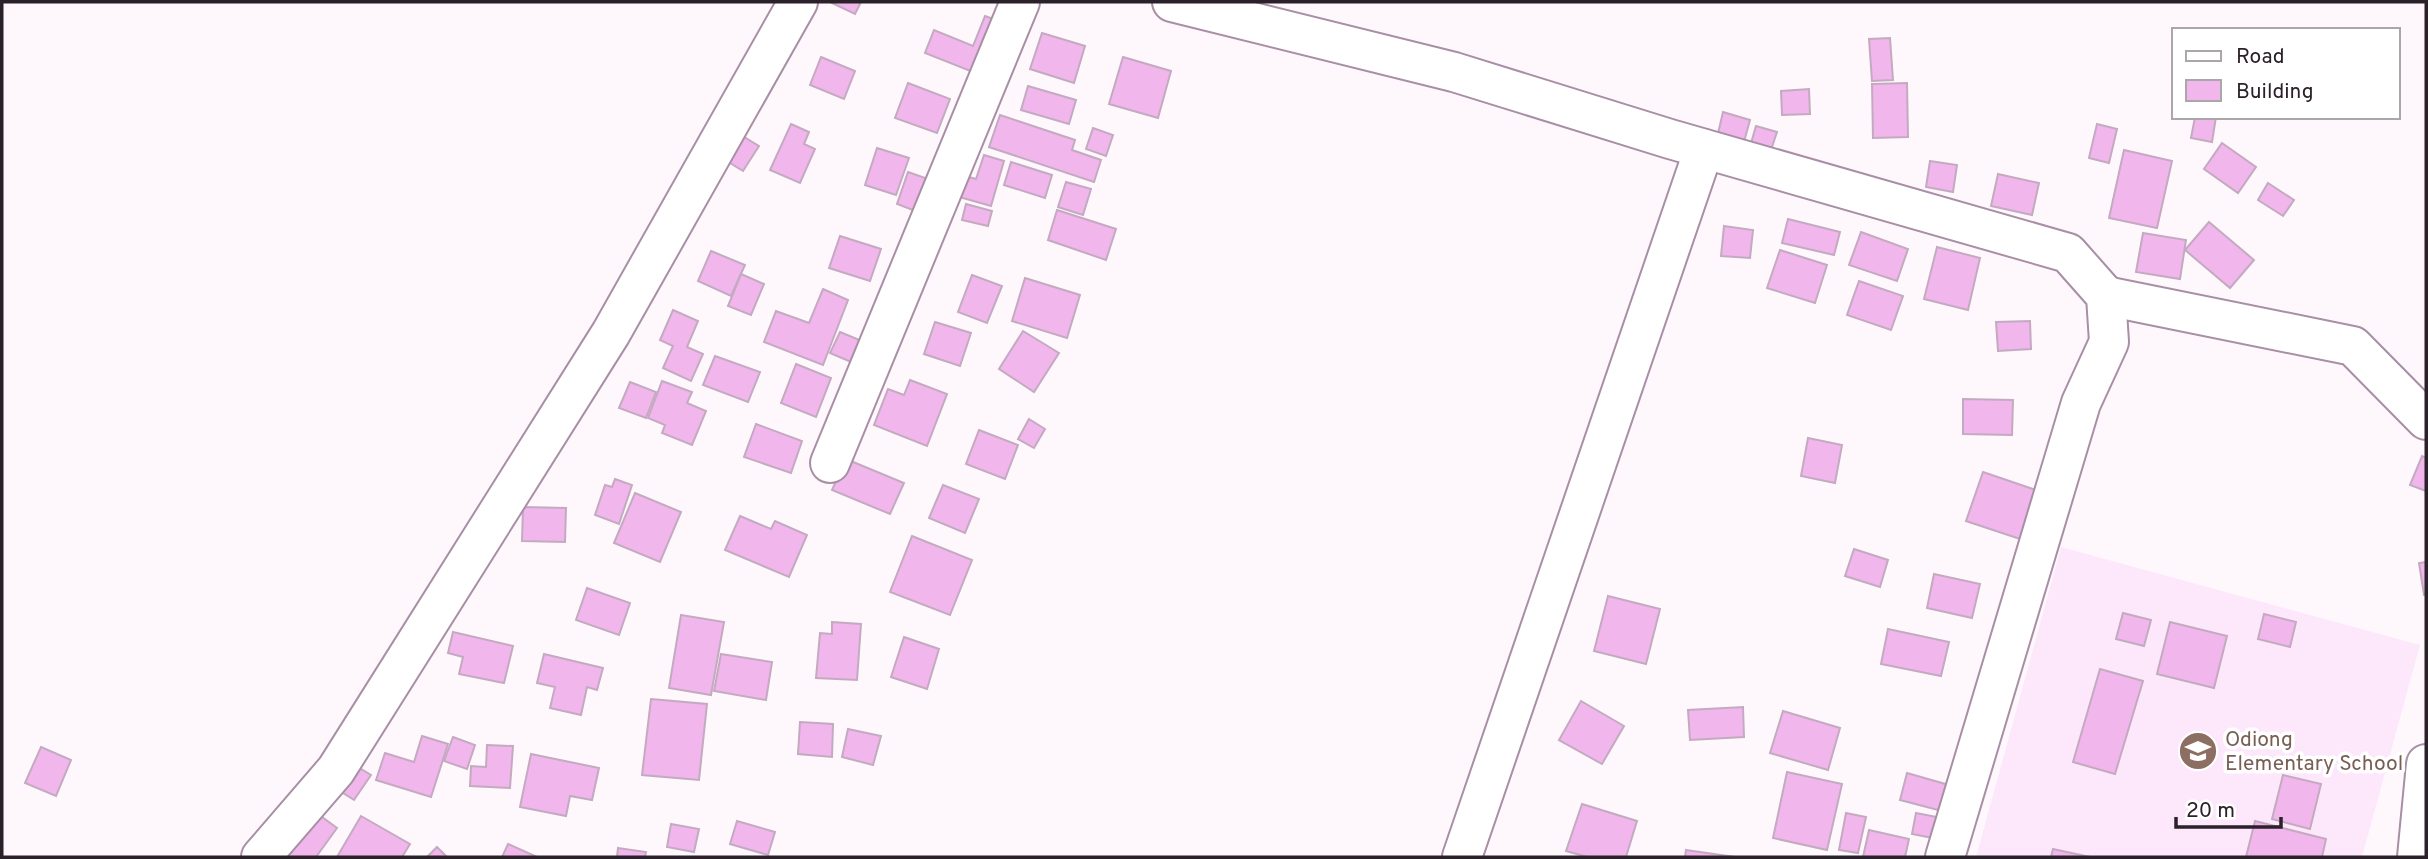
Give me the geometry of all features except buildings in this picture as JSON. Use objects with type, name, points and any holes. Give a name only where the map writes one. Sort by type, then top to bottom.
[{"type":"street","points":[[261,857],[336,770],[559,416],[611,333],[798,2]]},
{"type":"street","points":[[830,463],[1020,2]]},
{"type":"street","points":[[1172,2],[1454,72],[1704,149],[2068,253],[2106,296],[2353,346],[2426,420]]},
{"type":"street","points":[[1462,857],[1704,149]]},
{"type":"street","points":[[1945,857],[2081,403],[2109,342],[2106,296]]},
{"type":"street","points":[[2417,857],[2426,764]]},
{"type":"shaded area","name":"Odiong Elementary School","points":[[2061,547],[2420,645],[2362,857],[1976,857]]},
{"type":"place","name":"Odiong Elementary School","points":[[2198,751]]}]
